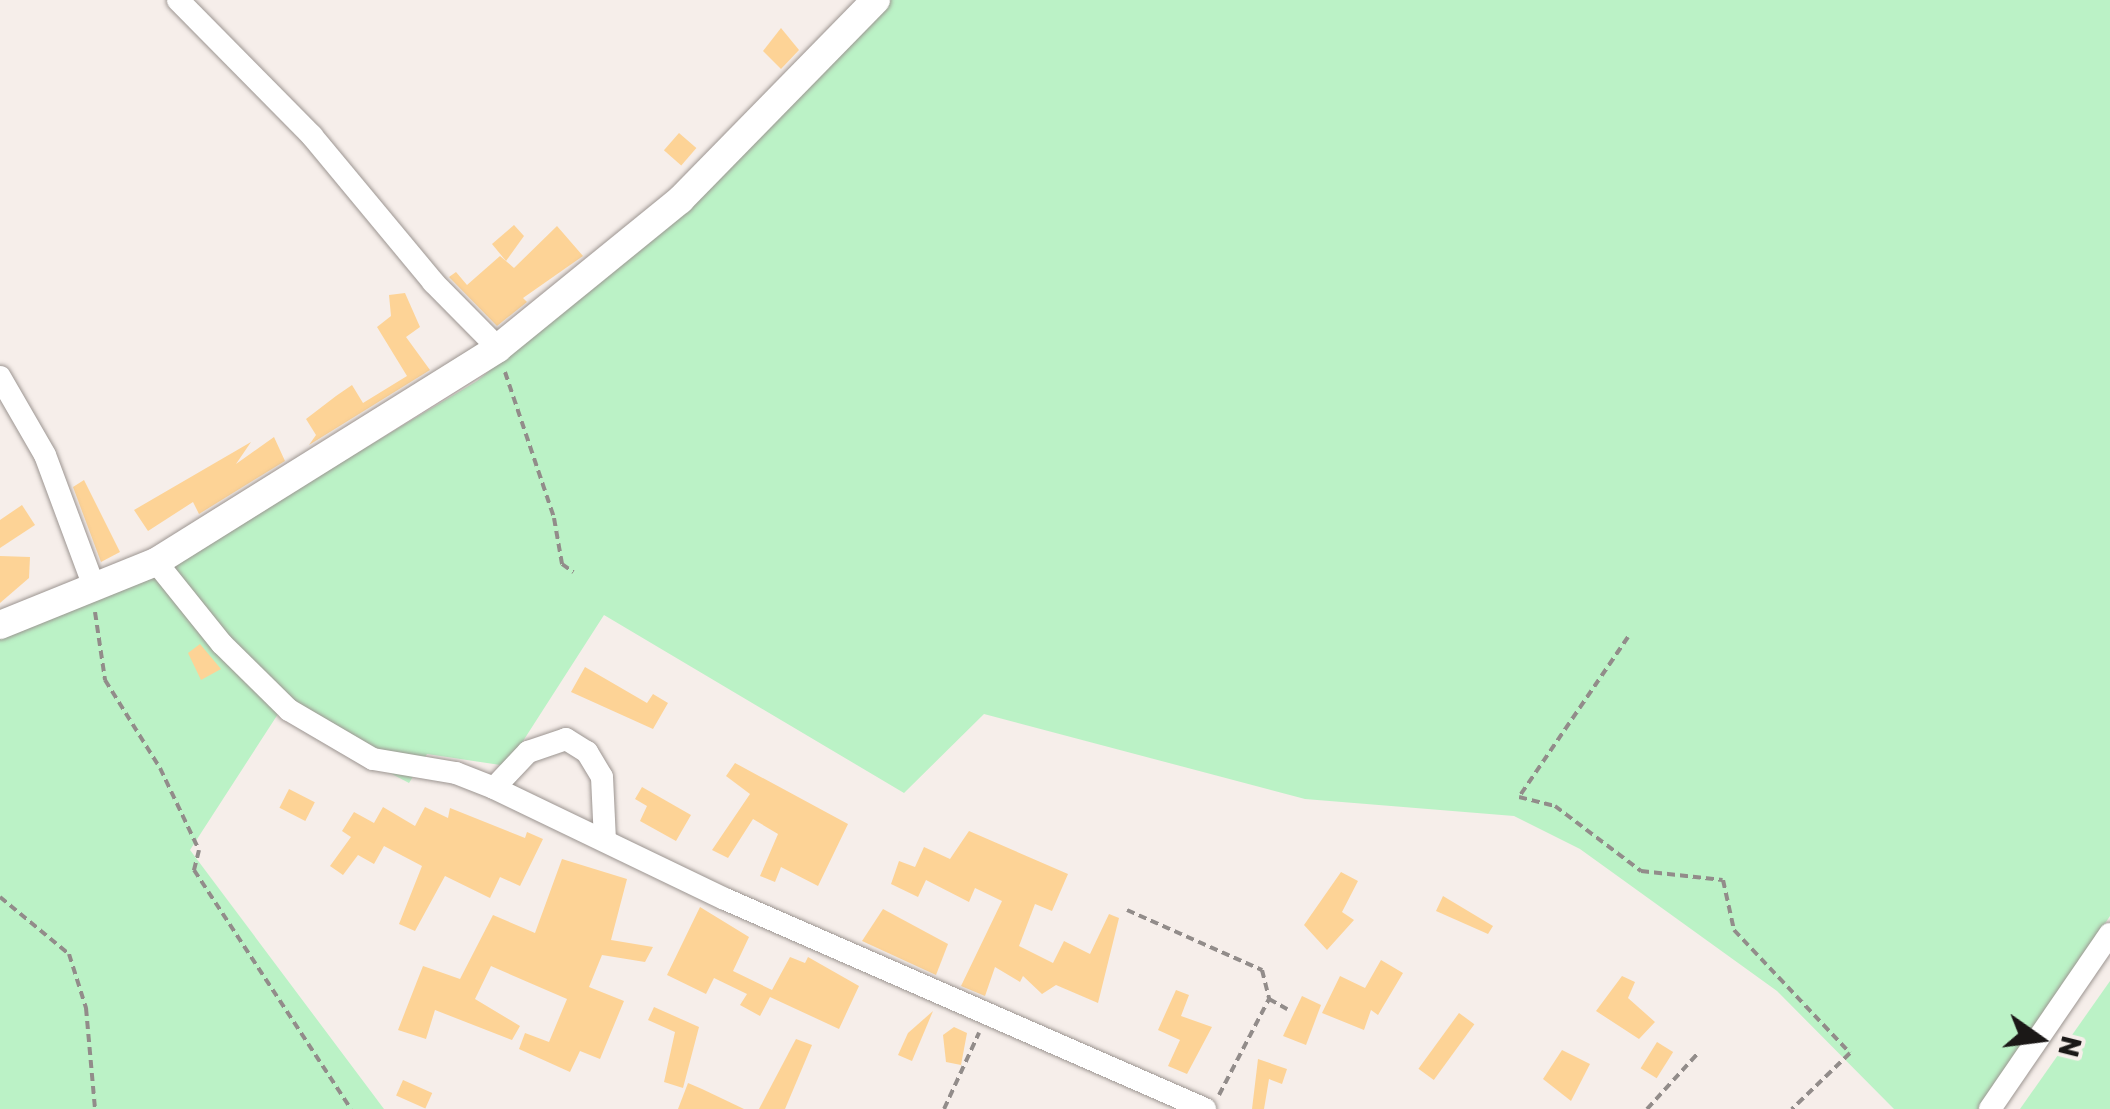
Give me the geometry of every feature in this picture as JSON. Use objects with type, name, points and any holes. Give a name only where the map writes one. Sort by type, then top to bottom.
[{"type":"street","points":[[178,0],[312,136],[432,282],[498,348]]},
{"type":"street","points":[[0,625],[156,562],[498,348],[680,200],[876,0]]},
{"type":"street","points":[[0,378],[45,455],[94,587]]},
{"type":"street","points":[[156,562],[222,644],[289,710],[373,759],[456,773],[494,788],[983,1014],[1205,1109]]},
{"type":"street","points":[[494,788],[528,752],[566,739],[587,752],[602,777],[605,841]]},
{"type":"street","points":[[1990,1109],[2110,934]]},
{"type":"path","points":[[498,348],[554,518],[562,564],[573,572]]},
{"type":"path","points":[[94,587],[105,680],[160,768],[200,850],[194,870],[351,1109]]},
{"type":"path","points":[[1628,637],[1519,796],[1555,806],[1642,872],[1724,880],[1734,930],[1850,1052],[1792,1109]]},
{"type":"path","points":[[0,898],[69,954],[86,1008],[95,1109]]},
{"type":"path","points":[[1127,910],[1262,970],[1269,999],[1214,1109]]},
{"type":"path","points":[[1269,999],[1287,1009]]},
{"type":"path","points":[[944,1109],[976,1046],[983,1014]]},
{"type":"path","points":[[1647,1109],[1699,1052]]},
{"type":"green space","points":[[884,0],[2110,0],[2110,916],[1981,1109],[1894,1109],[1777,991],[1580,849],[1514,816],[1305,799],[984,714],[904,793],[604,615],[507,766],[427,754],[409,783],[278,714],[190,850],[384,1109],[0,1109],[0,633],[290,493],[477,381],[712,187]]},
{"type":"green space","points":[[2110,981],[2110,1109],[2020,1109]]},
{"type":"building","points":[[781,28],[799,50],[781,69],[763,51]]},
{"type":"building","points":[[679,133],[696,148],[681,165],[664,150]]},
{"type":"building","points":[[514,225],[524,236],[506,261],[492,244]]},
{"type":"building","points":[[557,226],[583,256],[523,298],[527,302],[497,326],[449,277],[456,272],[467,285],[500,256],[514,268]]},
{"type":"building","points":[[405,293],[420,327],[406,337],[430,370],[309,445],[316,435],[306,419],[336,396],[352,385],[363,403],[407,376],[377,327],[391,316],[389,295]]},
{"type":"building","points":[[274,437],[285,461],[199,514],[193,502],[148,531],[134,510],[251,442],[236,464]]},
{"type":"building","points":[[84,480],[120,552],[101,562],[73,487]]},
{"type":"building","points":[[22,505],[35,525],[0,548],[0,520]]},
{"type":"building","points":[[0,556],[30,557],[29,578],[0,603]]},
{"type":"building","points":[[200,644],[221,669],[201,680],[188,653]]},
{"type":"building","points":[[585,667],[647,703],[653,694],[668,703],[653,729],[571,692]]},
{"type":"building","points":[[735,763],[848,824],[818,886],[781,867],[775,882],[760,876],[778,834],[753,819],[728,858],[712,850],[750,794],[726,776]]},
{"type":"building","points":[[642,787],[691,815],[676,841],[640,821],[647,806],[635,799]]},
{"type":"building","points":[[289,789],[315,802],[305,821],[279,808]]},
{"type":"building","points":[[383,807],[415,826],[425,807],[448,818],[450,808],[525,838],[527,832],[543,839],[520,886],[500,877],[490,898],[445,876],[415,931],[399,924],[422,866],[384,846],[374,864],[358,855],[343,875],[330,866],[351,837],[342,831],[354,812],[374,823]]},
{"type":"building","points":[[969,831],[1068,874],[1052,911],[1035,904],[1019,946],[1053,963],[1064,941],[1090,954],[1109,914],[1119,918],[1098,1003],[1056,985],[1042,994],[1023,976],[1020,982],[995,967],[985,996],[961,986],[1002,901],[975,888],[969,902],[926,880],[918,897],[891,884],[899,861],[915,867],[924,847],[950,859]]},
{"type":"building","points":[[562,859],[627,879],[611,940],[653,947],[645,962],[602,955],[589,987],[624,1001],[600,1059],[580,1051],[570,1072],[519,1049],[525,1033],[549,1042],[567,999],[491,966],[475,999],[520,1026],[512,1040],[435,1010],[426,1039],[398,1030],[423,966],[460,979],[493,915],[535,933]]},
{"type":"building","points":[[1341,872],[1358,881],[1342,912],[1354,920],[1327,950],[1304,925]]},
{"type":"building","points":[[1443,896],[1493,926],[1488,934],[1436,911]]},
{"type":"building","points":[[700,907],[749,937],[733,971],[772,990],[790,957],[805,963],[808,957],[859,986],[839,1029],[770,997],[760,1016],[740,1005],[747,994],[714,978],[706,994],[667,975]]},
{"type":"building","points":[[883,909],[948,944],[936,975],[862,941]]},
{"type":"building","points":[[1381,960],[1403,973],[1378,1015],[1371,1010],[1364,1030],[1322,1013],[1340,976],[1365,988]]},
{"type":"building","points":[[1622,976],[1635,982],[1628,998],[1655,1022],[1639,1039],[1596,1011]]},
{"type":"building","points":[[1176,990],[1189,995],[1181,1016],[1212,1027],[1187,1074],[1168,1066],[1180,1040],[1158,1030]]},
{"type":"building","points":[[1302,996],[1321,1005],[1306,1045],[1283,1036]]},
{"type":"building","points":[[654,1007],[699,1027],[683,1088],[664,1082],[675,1032],[648,1020]]},
{"type":"building","points":[[933,1011],[912,1061],[898,1055],[908,1033]]},
{"type":"building","points":[[1459,1013],[1474,1024],[1434,1080],[1418,1069]]},
{"type":"building","points":[[954,1027],[967,1033],[961,1065],[946,1062],[943,1035]]},
{"type":"building","points":[[796,1039],[812,1045],[785,1109],[759,1109]]},
{"type":"building","points":[[1657,1042],[1673,1052],[1657,1078],[1641,1068]]},
{"type":"building","points":[[1562,1050],[1590,1064],[1571,1101],[1543,1079]]},
{"type":"building","points":[[1258,1059],[1287,1069],[1282,1084],[1269,1079],[1264,1109],[1252,1109]]},
{"type":"building","points":[[403,1080],[432,1093],[425,1109],[396,1096]]},
{"type":"building","points":[[688,1083],[702,1089],[744,1109],[678,1109]]}]
